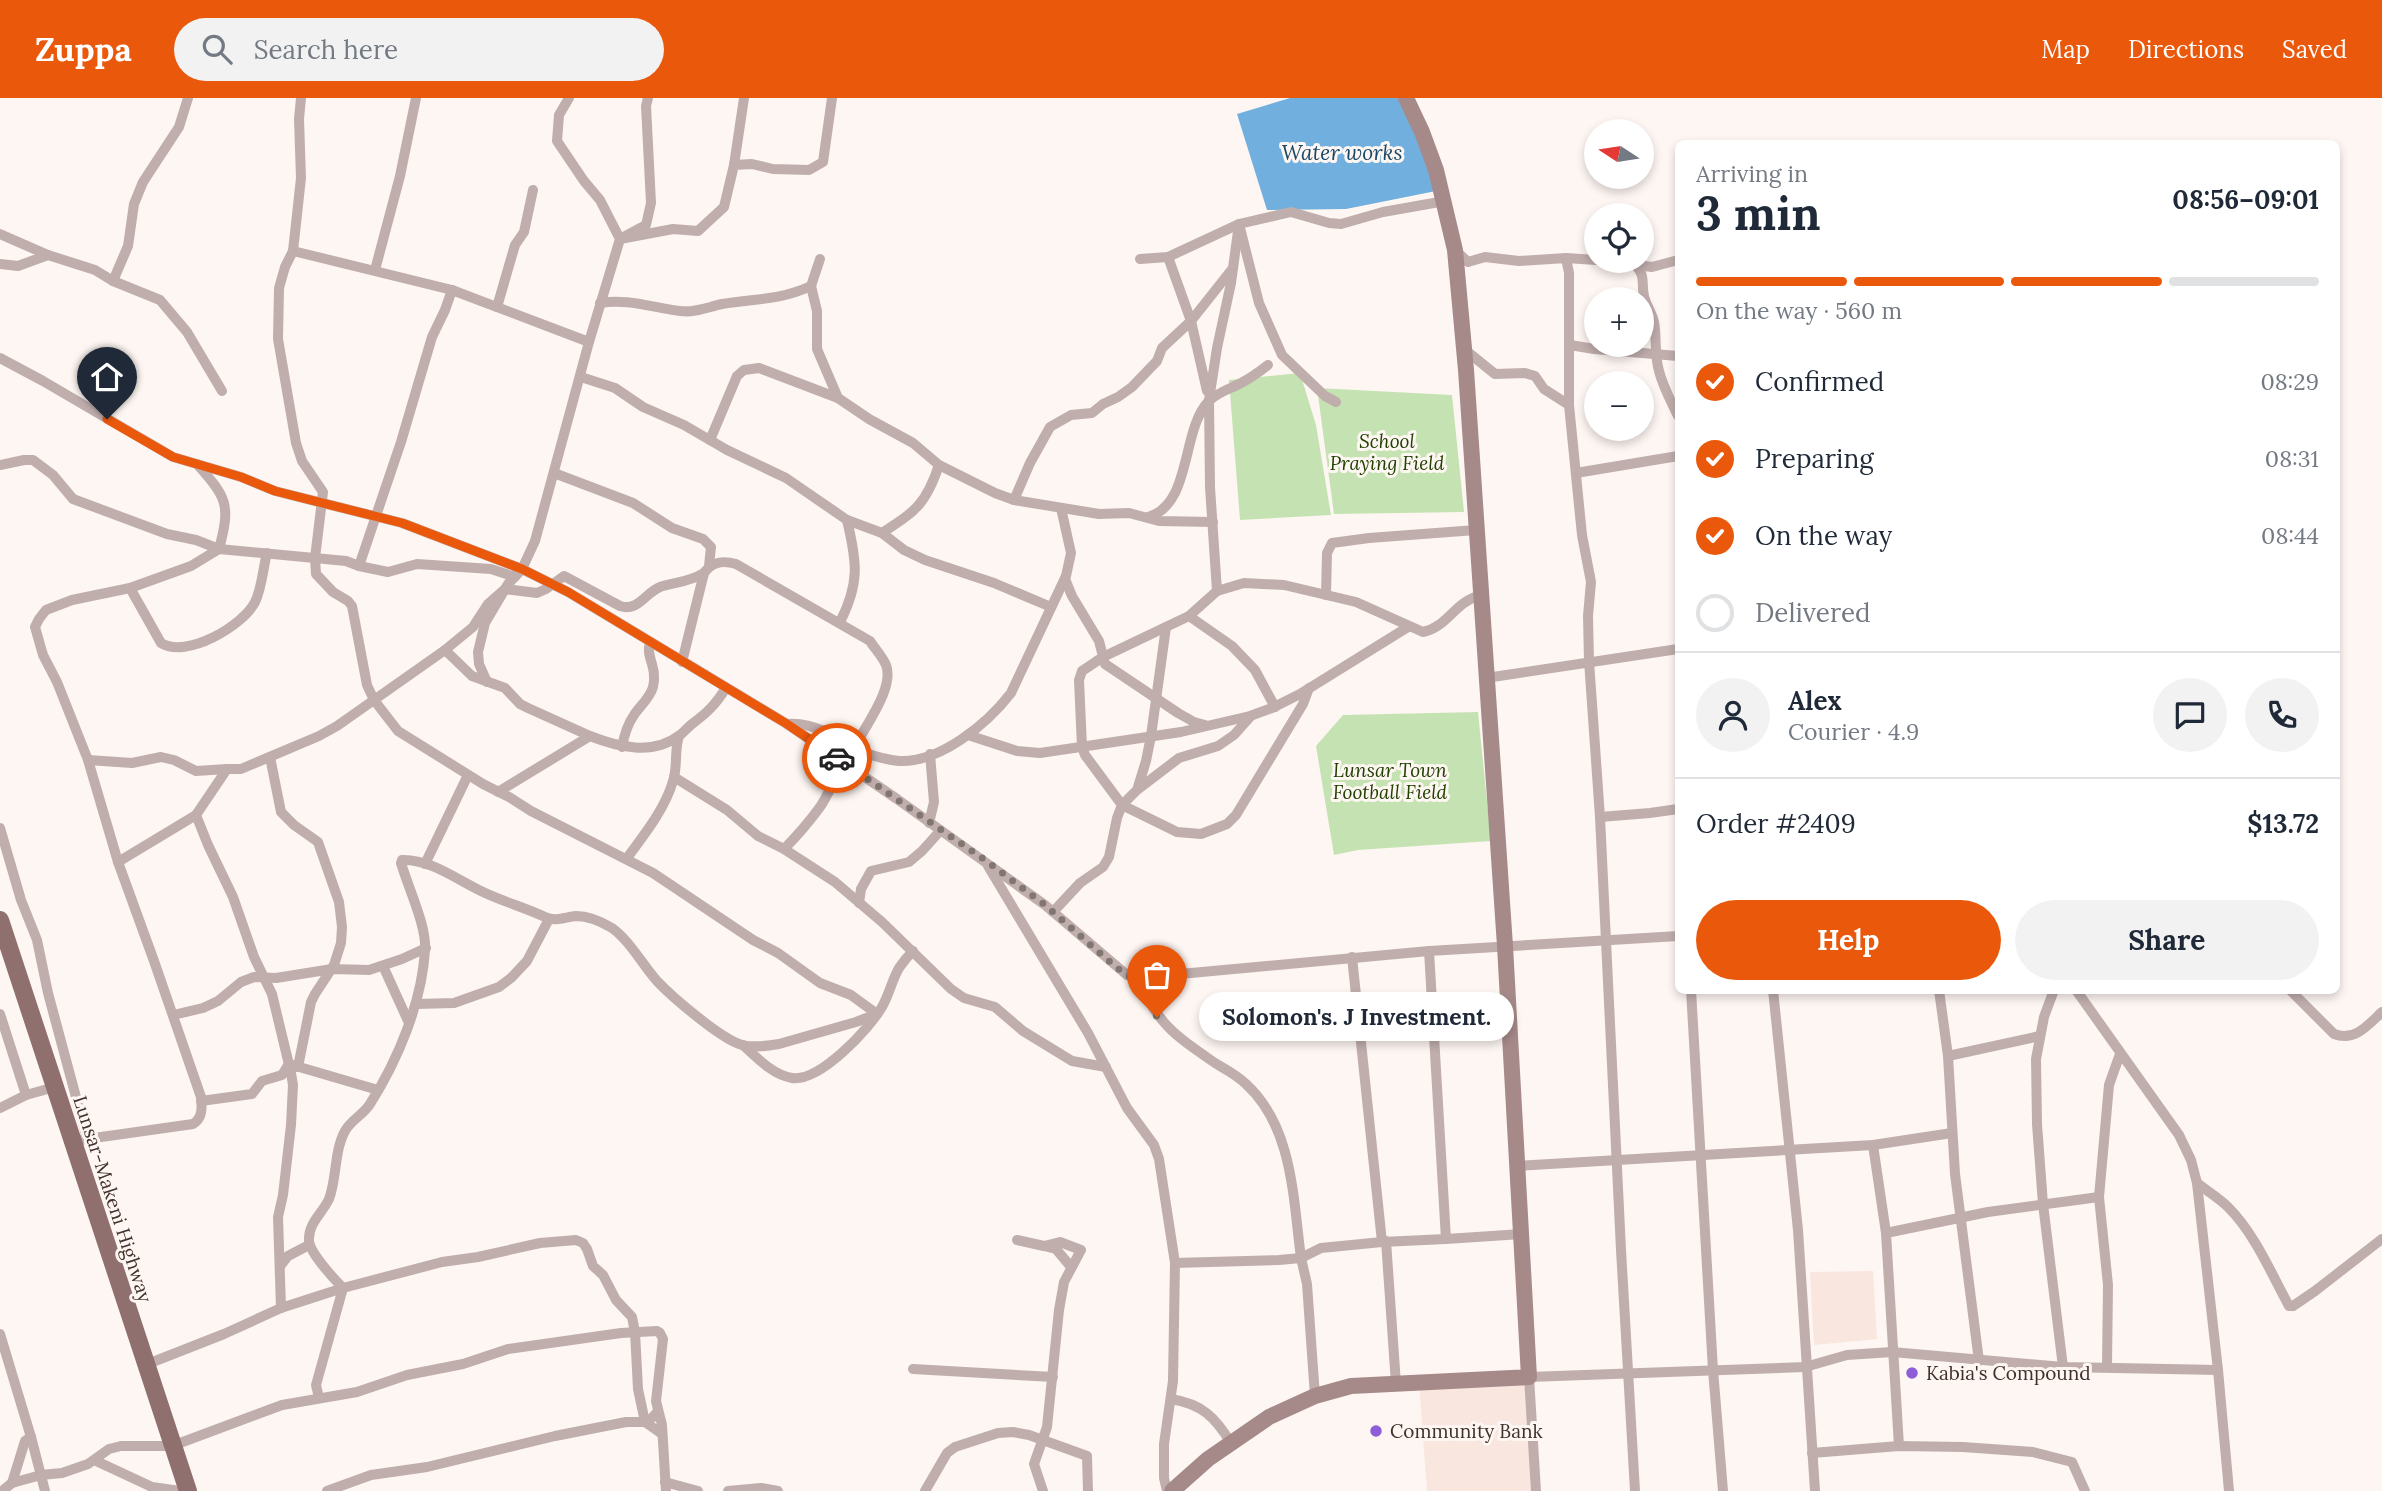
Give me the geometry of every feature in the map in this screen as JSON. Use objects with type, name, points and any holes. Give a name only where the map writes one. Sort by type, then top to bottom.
[{"type":"main road","name":"Lunsar-Makeni Highway","points":[[0,920],[55,1087],[80,1139],[145,1365],[188,1491]]},
{"type":"street","points":[[113,281],[128,246],[134,204],[143,182],[179,127],[188,98]]},
{"type":"street","points":[[301,98],[301,178],[293,250],[279,288],[279,351],[296,443],[302,461],[323,492],[315,558],[316,573],[333,592],[352,606],[367,685],[374,700],[398,731],[468,775],[603,849],[627,858],[707,907],[820,983],[850,995],[877,1014]]},
{"type":"street","points":[[375,270],[400,176],[416,98]]},
{"type":"street","points":[[569,98],[559,115],[557,141],[600,200],[620,239]]},
{"type":"street","points":[[487,682],[479,664],[480,638],[485,623],[518,573],[535,541],[620,239],[646,225],[651,203],[646,106],[648,98]]},
{"type":"street","points":[[620,239],[673,229],[698,231],[724,207],[734,165],[744,98]]},
{"type":"street","points":[[734,165],[752,163],[773,169],[809,170],[823,162],[832,98]]},
{"type":"street","points":[[1406,98],[1422,132],[1444,201],[1455,250],[1505,946],[1536,1491]]},
{"type":"street","points":[[497,307],[515,245],[524,232],[533,190]]},
{"type":"street","points":[[1140,259],[1168,257],[1239,224],[1291,212],[1341,224],[1383,212],[1444,201]]},
{"type":"street","points":[[1217,591],[1209,400],[1234,267],[1239,224]]},
{"type":"street","points":[[1239,224],[1259,303],[1282,355],[1325,396],[1336,402]]},
{"type":"street","points":[[0,234],[48,255],[75,262],[160,300],[187,332],[222,391]]},
{"type":"street","points":[[293,250],[452,290],[589,342]]},
{"type":"street","points":[[1455,250],[1468,262],[1485,257],[1518,261],[1584,259]]},
{"type":"street","points":[[0,264],[18,266],[48,255]]},
{"type":"street","points":[[1168,257],[1191,321],[1209,400]]},
{"type":"street","points":[[1566,258],[1569,273],[1569,405],[1582,535],[1591,582],[1588,616],[1589,661],[1600,817],[1634,1491]]},
{"type":"street","points":[[820,259],[811,286],[817,312],[817,349],[838,398]]},
{"type":"street","points":[[1654,266],[1675,261]]},
{"type":"street","points":[[1014,500],[1050,427],[1071,415],[1092,414],[1103,404],[1125,392],[1152,367],[1172,337],[1191,321],[1234,267]]},
{"type":"street","points":[[1642,273],[1643,293],[1654,323],[1655,354],[1664,388],[1675,410]]},
{"type":"street","points":[[600,303],[626,301],[694,312],[720,304],[790,295],[811,286]]},
{"type":"street","points":[[359,566],[432,337],[452,290]]},
{"type":"street","points":[[1570,345],[1675,356]]},
{"type":"street","points":[[1464,349],[1495,374],[1525,373],[1535,376],[1544,389],[1569,405]]},
{"type":"street","points":[[0,358],[43,380],[173,457],[241,477],[275,491],[402,523],[449,539],[518,573],[568,592],[787,724],[853,753],[900,761],[956,744],[1011,693],[1065,579],[1071,553],[1061,509]]},
{"type":"street","points":[[1147,517],[1160,511],[1178,487],[1195,424],[1209,400],[1268,365]]},
{"type":"street","points":[[710,440],[737,376],[744,369],[759,368],[838,398],[913,443],[939,465],[1014,500],[1099,514],[1129,513],[1159,521],[1213,522]]},
{"type":"street","points":[[581,377],[615,388],[643,407],[684,425],[786,478],[847,520],[883,533],[904,550],[1051,607]]},
{"type":"street","points":[[1576,473],[1675,456]]},
{"type":"street","points":[[0,464],[33,460],[53,475],[73,499],[167,534],[196,540],[219,549],[345,561],[388,572],[416,564],[518,573]]},
{"type":"street","points":[[0,828],[21,900],[37,940],[80,1139],[193,1124],[200,1117],[201,1101],[118,862],[88,760],[43,654],[36,627],[47,610],[72,600],[130,588],[191,566],[219,549],[225,528],[226,510],[220,489],[197,464]]},
{"type":"street","points":[[883,533],[920,505],[930,491],[939,465]]},
{"type":"street","points":[[554,472],[633,503],[673,528],[703,539],[711,547],[682,662]]},
{"type":"street","points":[[839,622],[850,602],[855,580],[855,554],[847,520]]},
{"type":"street","points":[[1326,595],[1327,553],[1332,543],[1476,530]]},
{"type":"street","points":[[130,588],[161,643],[167,646],[195,645],[229,628],[256,601],[267,553]]},
{"type":"street","points":[[88,760],[132,763],[162,757],[196,771],[240,769],[319,736],[374,700],[473,627],[488,604],[505,589],[537,593],[564,576],[625,607],[638,604],[659,587],[673,586],[727,561],[870,641],[887,669],[883,694],[853,753],[822,804],[784,849]]},
{"type":"street","points":[[1065,579],[1099,641],[1105,664],[1194,722],[1208,726]]},
{"type":"street","points":[[1309,688],[1303,704],[1236,815],[1227,824],[1201,834],[1177,832],[1122,804],[1085,755],[1082,747],[1079,680],[1082,671],[1103,657],[1189,616],[1217,591],[1244,583],[1263,582],[1356,602],[1417,632],[1429,631],[1440,625],[1469,597],[1481,595]]},
{"type":"street","points":[[1189,616],[1233,646],[1255,670],[1275,707]]},
{"type":"street","points":[[1137,790],[1151,736],[1166,627]]},
{"type":"street","points":[[968,735],[1026,753],[1151,736],[1250,716],[1275,707],[1309,688],[1408,627]]},
{"type":"street","points":[[622,747],[624,734],[632,718],[653,687],[655,672],[648,654],[650,643]]},
{"type":"street","points":[[1486,678],[1675,649]]},
{"type":"street","points":[[445,650],[472,676],[505,688],[528,708],[590,736],[622,747],[662,744],[678,736],[714,706],[726,688]]},
{"type":"street","points":[[1054,912],[1080,883],[1103,867],[1109,856],[1122,804],[1179,758],[1218,746],[1234,735],[1250,716]]},
{"type":"street","points":[[787,724],[802,723],[837,735],[929,823],[985,860],[1054,912],[1126,975],[1137,978],[1429,951],[1675,936]]},
{"type":"street","points":[[498,792],[590,736]]},
{"type":"street","points":[[627,858],[663,804],[674,776],[678,736]]},
{"type":"street","points":[[929,823],[934,803],[930,754]]},
{"type":"street","points":[[270,757],[281,812],[318,842],[339,902],[342,927],[341,943],[332,969],[315,994],[294,1065],[291,1125],[278,1217],[281,1308]]},
{"type":"street","points":[[118,862],[196,814],[227,769]]},
{"type":"street","points":[[425,864],[468,775]]},
{"type":"street","points":[[674,776],[727,810],[758,836],[784,849],[835,882],[964,998],[995,1007],[1023,1031],[1072,1061],[1106,1067]]},
{"type":"street","points":[[1600,817],[1675,809]]},
{"type":"street","points":[[196,814],[233,897],[279,1017],[294,1065]]},
{"type":"street","points":[[859,902],[861,889],[872,871],[909,862],[940,831]]},
{"type":"street","points":[[343,1288],[326,1270],[309,1245],[310,1232],[315,1218],[328,1199],[344,1133],[351,1123],[366,1111],[378,1090],[417,1004],[426,948],[424,930],[401,863],[404,859],[451,874],[483,892],[549,919],[577,916],[610,927],[621,936],[655,979],[705,1022],[743,1045],[780,1075],[800,1079],[826,1065],[846,1049],[877,1014],[900,967],[913,951]]},
{"type":"street","points":[[985,860],[1106,1067],[1127,1108],[1154,1145],[1175,1263],[1171,1399],[1164,1444],[1164,1478],[1170,1491],[1208,1459],[1269,1416],[1315,1396],[1351,1386],[1805,1367],[1847,1355],[1892,1352],[2063,1367],[2218,1370]]},
{"type":"street","points":[[417,1004],[454,1003],[499,987],[527,961],[549,919]]},
{"type":"street","points":[[173,1015],[203,1008],[218,1001],[241,982],[254,977],[276,978],[332,969],[369,970],[426,948]]},
{"type":"street","points":[[1429,951],[1446,1239]]},
{"type":"street","points":[[1352,957],[1384,1242],[1396,1384]]},
{"type":"street","points":[[383,966],[410,1023]]},
{"type":"street","points":[[1137,978],[1157,1017],[1173,1034],[1246,1084],[1276,1124],[1286,1155],[1307,1284],[1315,1396]]},
{"type":"street","points":[[1691,994],[1713,1370],[1723,1491]]},
{"type":"street","points":[[1773,994],[1798,1230],[1815,1491]]},
{"type":"street","points":[[1940,994],[1948,1056],[1952,1133],[1979,1361]]},
{"type":"street","points":[[2053,994],[2036,1059],[2037,1114],[2043,1204],[2063,1367]]},
{"type":"street","points":[[2079,994],[2186,1147],[2197,1183],[2229,1491]]},
{"type":"street","points":[[2294,994],[2334,1034],[2348,1038],[2363,1030],[2382,1012]]},
{"type":"street","points":[[0,1014],[26,1096]]},
{"type":"street","points":[[743,1045],[779,1044],[856,1023],[877,1014]]},
{"type":"street","points":[[1948,1056],[2040,1036]]},
{"type":"street","points":[[2107,1366],[2108,1285],[2099,1196],[2109,1085],[2120,1054]]},
{"type":"street","points":[[294,1065],[378,1090]]},
{"type":"street","points":[[201,1101],[252,1094],[258,1084],[282,1075],[294,1065]]},
{"type":"street","points":[[0,1108],[55,1087]]},
{"type":"street","points":[[1517,1166],[1873,1145],[1952,1133]]},
{"type":"street","points":[[1873,1145],[1886,1233],[1899,1446]]},
{"type":"street","points":[[2197,1183],[2228,1207],[2255,1243],[2291,1307],[2382,1239]]},
{"type":"street","points":[[1886,1233],[2099,1196]]},
{"type":"street","points":[[1175,1263],[1279,1260],[1301,1258],[1321,1248],[1522,1234]]},
{"type":"street","points":[[145,1365],[281,1308],[343,1288],[442,1262],[540,1243],[576,1240],[583,1243],[593,1266],[603,1275],[615,1300],[632,1317],[638,1389],[645,1422],[662,1434]]},
{"type":"street","points":[[1017,1240],[1056,1249],[1071,1266]]},
{"type":"street","points":[[1044,1245],[1060,1242],[1081,1250],[1064,1282],[1044,1439],[1034,1464],[1044,1491]]},
{"type":"street","points":[[281,1266],[288,1255],[309,1245]]},
{"type":"street","points":[[319,1398],[316,1385],[343,1288]]},
{"type":"street","points":[[2,1491],[12,1483],[41,1475],[62,1473],[94,1460],[109,1449],[121,1446],[173,1446],[282,1405],[356,1392],[407,1376],[463,1364],[508,1349],[657,1331],[663,1339],[656,1391],[665,1487],[698,1491]]},
{"type":"street","points":[[0,1334],[32,1437],[45,1491]]},
{"type":"street","points":[[913,1370],[1052,1377]]},
{"type":"street","points":[[1171,1399],[1204,1410],[1219,1423],[1231,1443]]},
{"type":"street","points":[[327,1491],[371,1475],[471,1457],[597,1427],[645,1422],[658,1411]]},
{"type":"street","points":[[925,1491],[947,1453],[955,1447],[998,1433],[1013,1432],[1044,1439],[1087,1456],[1088,1491]]},
{"type":"street","points":[[12,1483],[24,1441],[32,1437]]},
{"type":"street","points":[[1812,1453],[1899,1446],[2033,1452],[2072,1462],[2085,1491]]},
{"type":"street","points":[[94,1460],[152,1487],[180,1491]]},
{"type":"street","points":[[728,1491],[761,1488],[778,1491]]},
{"type":"shaded area","points":[[1873,1271],[1877,1339],[1814,1345],[1810,1272]]},
{"type":"shaded area","points":[[1529,1377],[1536,1491],[1427,1491],[1419,1383]]},
{"type":"green space","points":[[1300,373],[1316,425],[1331,515],[1240,520],[1229,380]]},
{"type":"green space","name":"School Praying Field","points":[[1317,388],[1452,395],[1464,512],[1334,514]]},
{"type":"green space","name":"Lunsar Town Football Field","points":[[1478,712],[1491,841],[1358,850],[1334,855],[1316,746],[1343,715]]},
{"type":"water","name":"Water works","points":[[1290,98],[1406,98],[1441,190],[1346,209],[1267,210],[1237,114]]},
{"type":"way so far","points":[[837,758],[985,860],[1045,905],[1126,975],[1137,978],[1157,1017]]},
{"type":"place","name":"Solomon's. J Investment.","points":[[1157,1017]]},
{"type":"place","name":"Kabia's Compound","points":[[1912,1373]]},
{"type":"place","name":"Community Bank","points":[[1376,1431]]},
{"type":"route","points":[[107,419],[173,457],[241,477],[275,491],[402,523],[522,569],[568,592],[787,724],[837,758]]}]
